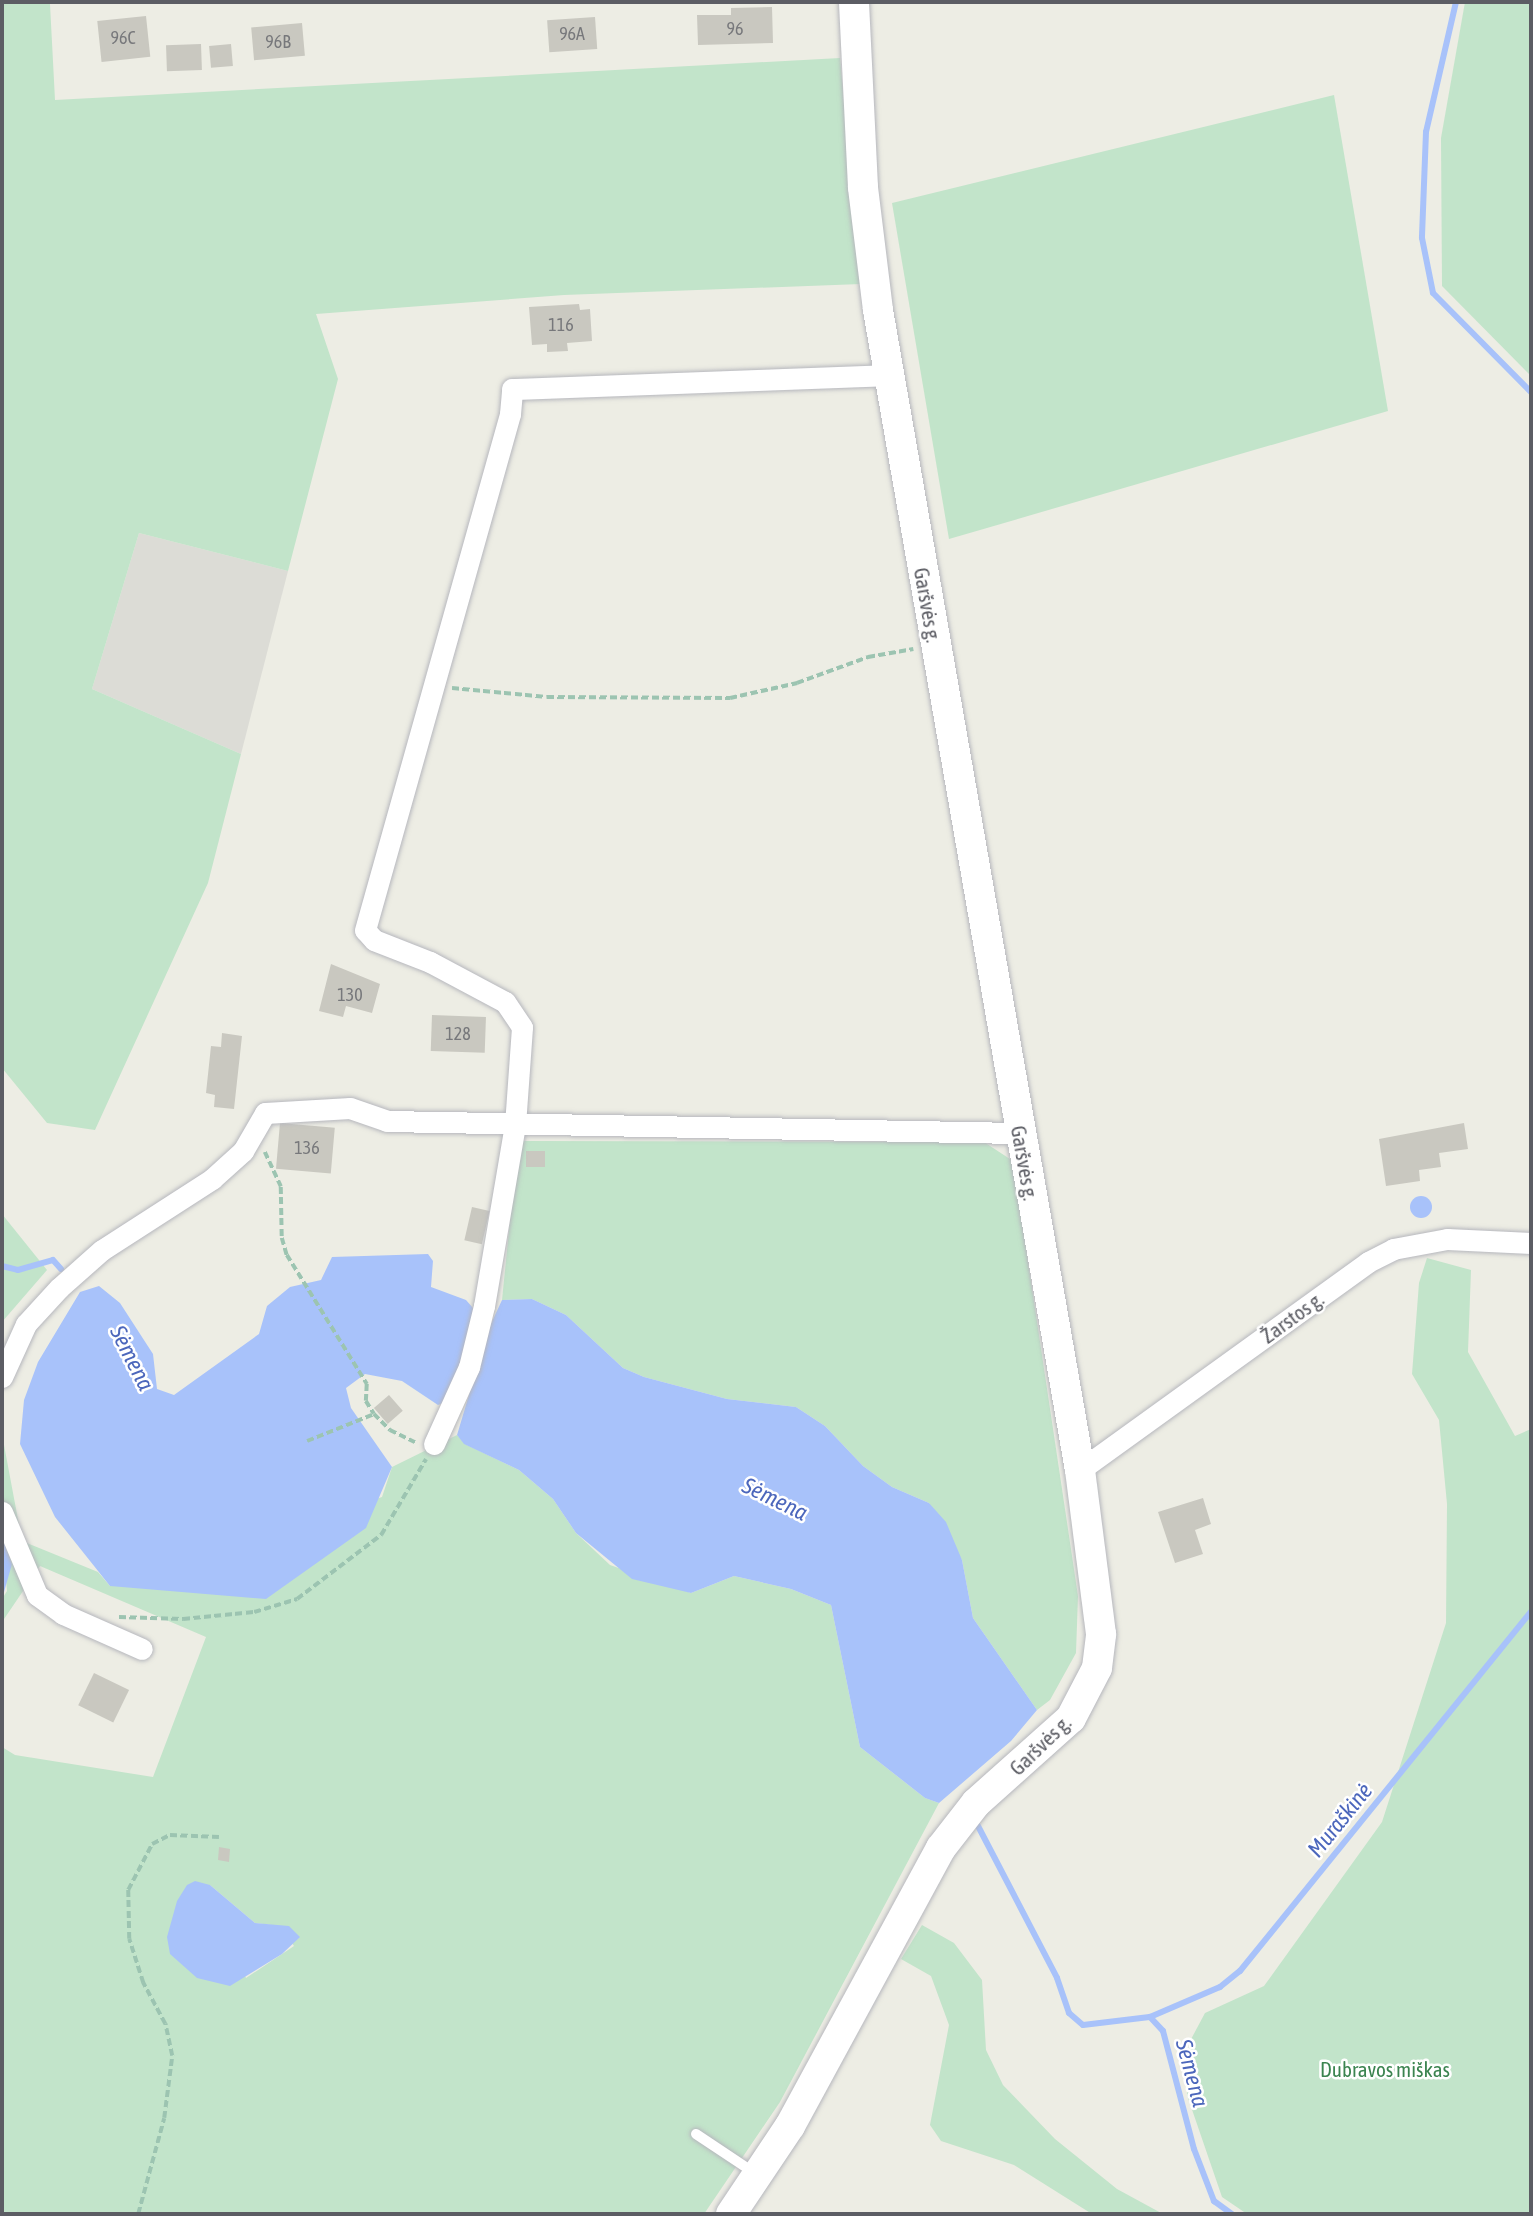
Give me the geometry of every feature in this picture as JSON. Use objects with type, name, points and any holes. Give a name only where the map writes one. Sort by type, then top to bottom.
[{"type":"main road","name":"Garšvės g.","points":[[731,2214],[821,2073],[958,1822],[1047,1743],[1086,1693],[1097,1668],[1101,1634],[1080,1470],[888,375],[863,187],[854,2]]},
{"type":"street","points":[[434,1444],[469,1367],[515,1125],[522,1027],[516,1012],[430,962],[374,940],[365,930],[510,414],[512,389],[888,375]]},
{"type":"street","points":[[2,1377],[26,1324],[59,1288],[102,1250],[212,1179],[253,1138],[265,1113],[350,1108],[387,1121],[1019,1133]]},
{"type":"street","name":"Žarstos g.","points":[[1080,1470],[1368,1262],[1393,1249],[1447,1239],[1531,1243]]},
{"type":"street","points":[[2,1512],[37,1595],[83,1623],[142,1649]]},
{"type":"lane","points":[[696,2134],[758,2175]]},
{"type":"path","points":[[436,684],[474,693],[547,697],[730,698],[797,683],[868,657],[936,647]]},
{"type":"path","points":[[83,1623],[115,1616],[183,1619],[254,1612],[297,1599],[381,1535],[434,1444],[414,1442],[390,1430],[374,1414],[366,1401],[367,1384],[300,1277],[282,1238],[281,1187],[253,1138]]},
{"type":"path","points":[[307,1441],[374,1414]]},
{"type":"path","points":[[138,2214],[164,2118],[172,2056],[165,2024],[143,1983],[129,1939],[128,1889],[152,1844],[170,1835],[219,1837]]},
{"type":"shaded area","points":[[139,533],[288,571],[241,754],[92,689]]},
{"type":"green space","points":[[2,2],[84,2],[50,4],[55,100],[840,58],[861,284],[564,295],[316,314],[338,379],[288,571],[139,533],[92,689],[241,754],[208,883],[95,1130],[47,1123],[2,1068]]},
{"type":"green space","points":[[1465,2],[1531,2],[1531,376],[1442,286],[1441,138]]},
{"type":"green space","points":[[1334,95],[1388,411],[949,539],[892,203]]},
{"type":"green space","points":[[518,1141],[984,1142],[1013,1161],[1078,1596],[1076,1653],[1050,1700],[1037,1710],[973,1618],[962,1560],[929,1503],[892,1487],[863,1466],[825,1426],[796,1407],[727,1399],[644,1377],[623,1368],[566,1315],[532,1299],[502,1300]]},
{"type":"green space","points":[[2,1214],[47,1270],[2,1322]]},
{"type":"green space","name":"Dubravos miškas","points":[[1427,1258],[1471,1270],[1468,1352],[1515,1436],[1531,1429],[1531,2214],[1247,2214],[1222,2197],[1187,2095],[1189,2043],[1205,2013],[1264,1986],[1382,1822],[1446,1623],[1447,1504],[1439,1420],[1412,1374],[1419,1283]]},
{"type":"green space","points":[[2,1434],[22,1541],[98,1572],[110,1586],[382,1497],[392,1467],[457,1435],[465,1444],[519,1470],[553,1499],[576,1533],[610,1565],[691,1593],[734,1576],[791,1589],[831,1605],[860,1747],[925,1798],[939,1803],[780,2102],[704,2214],[2,2214],[2,1747],[15,1755],[153,1777],[206,1637],[40,1566],[2,1622],[2,1599],[7,1591],[2,1537]],"holes":[[[210,1885],[255,1923],[280,1926],[294,1946],[246,1978]]]},
{"type":"green space","points":[[922,1925],[954,1943],[982,1980],[986,2050],[1003,2085],[1055,2139],[1117,2189],[1163,2214],[1092,2214],[1014,2165],[941,2141],[930,2125],[949,2025],[931,1976],[901,1959]]},
{"type":"water","points":[[1421,1196],[1429,1199],[1432,1207],[1429,1215],[1421,1218],[1413,1215],[1410,1207],[1413,1199]]},
{"type":"water","points":[[428,1254],[433,1261],[431,1287],[466,1300],[473,1308],[473,1325],[448,1401],[438,1405],[402,1381],[365,1374],[346,1388],[351,1408],[392,1467],[366,1528],[266,1599],[110,1586],[55,1517],[20,1444],[24,1400],[38,1362],[80,1292],[99,1286],[120,1303],[153,1354],[157,1389],[174,1395],[259,1334],[267,1306],[290,1287],[321,1280],[332,1257]]},
{"type":"water","points":[[532,1299],[566,1315],[623,1368],[644,1377],[727,1399],[796,1407],[825,1426],[863,1466],[892,1487],[929,1503],[946,1522],[962,1560],[973,1618],[1037,1710],[1011,1741],[939,1803],[925,1798],[860,1747],[831,1605],[791,1589],[734,1576],[691,1593],[632,1579],[576,1533],[553,1499],[519,1470],[464,1444],[457,1435],[489,1328],[502,1300]]},
{"type":"water","points":[[2,1537],[12,1564],[2,1599]]},
{"type":"water","points":[[195,1881],[210,1885],[255,1923],[289,1926],[300,1937],[282,1954],[230,1986],[197,1978],[170,1954],[167,1937],[177,1901],[187,1885]]},
{"type":"building","points":[[772,7],[773,43],[698,45],[697,15],[731,15],[731,8]]},
{"type":"building","points":[[146,16],[150,57],[102,62],[97,21]]},
{"type":"building","points":[[595,17],[597,49],[549,52],[547,20]]},
{"type":"building","points":[[302,23],[305,56],[254,60],[251,27]]},
{"type":"building","points":[[201,44],[202,70],[167,71],[166,45]]},
{"type":"building","points":[[231,44],[233,66],[211,68],[209,46]]},
{"type":"building","points":[[579,304],[580,310],[590,309],[592,341],[567,343],[568,351],[547,352],[547,344],[532,345],[529,307]]},
{"type":"building","points":[[331,964],[380,984],[372,1013],[346,1006],[343,1017],[319,1011]]},
{"type":"building","points":[[432,1015],[486,1017],[485,1053],[431,1051]]},
{"type":"building","points":[[222,1033],[242,1036],[234,1109],[214,1107],[215,1095],[206,1093],[211,1046],[221,1047]]},
{"type":"building","points":[[280,1123],[335,1128],[331,1174],[276,1169]]},
{"type":"building","points":[[1464,1123],[1468,1149],[1439,1153],[1441,1167],[1419,1170],[1420,1181],[1386,1186],[1379,1139]]},
{"type":"building","points":[[526,1151],[545,1151],[545,1167],[526,1167]]},
{"type":"building","points":[[472,1207],[490,1211],[482,1244],[464,1240]]},
{"type":"building","points":[[389,1395],[403,1411],[388,1424],[374,1408]]},
{"type":"building","points":[[1203,1498],[1211,1524],[1195,1530],[1203,1554],[1175,1563],[1158,1512]]},
{"type":"building","points":[[94,1673],[129,1690],[113,1722],[78,1705]]},
{"type":"building","points":[[219,1847],[230,1849],[229,1862],[218,1860]]},
{"type":"waterway","points":[[1456,2],[1426,132],[1422,238],[1433,293],[1531,392]]},
{"type":"waterway","name":"Sėmena","points":[[2,1266],[18,1270],[53,1260],[61,1269]]},
{"type":"waterway","name":"Muraškinė","points":[[1150,2017],[1220,1987],[1240,1971],[1531,1612]]},
{"type":"waterway","name":"Sėmena","points":[[978,1826],[1057,1978],[1069,2013],[1083,2025],[1150,2017],[1163,2031],[1194,2149],[1214,2201],[1232,2214]]}]
